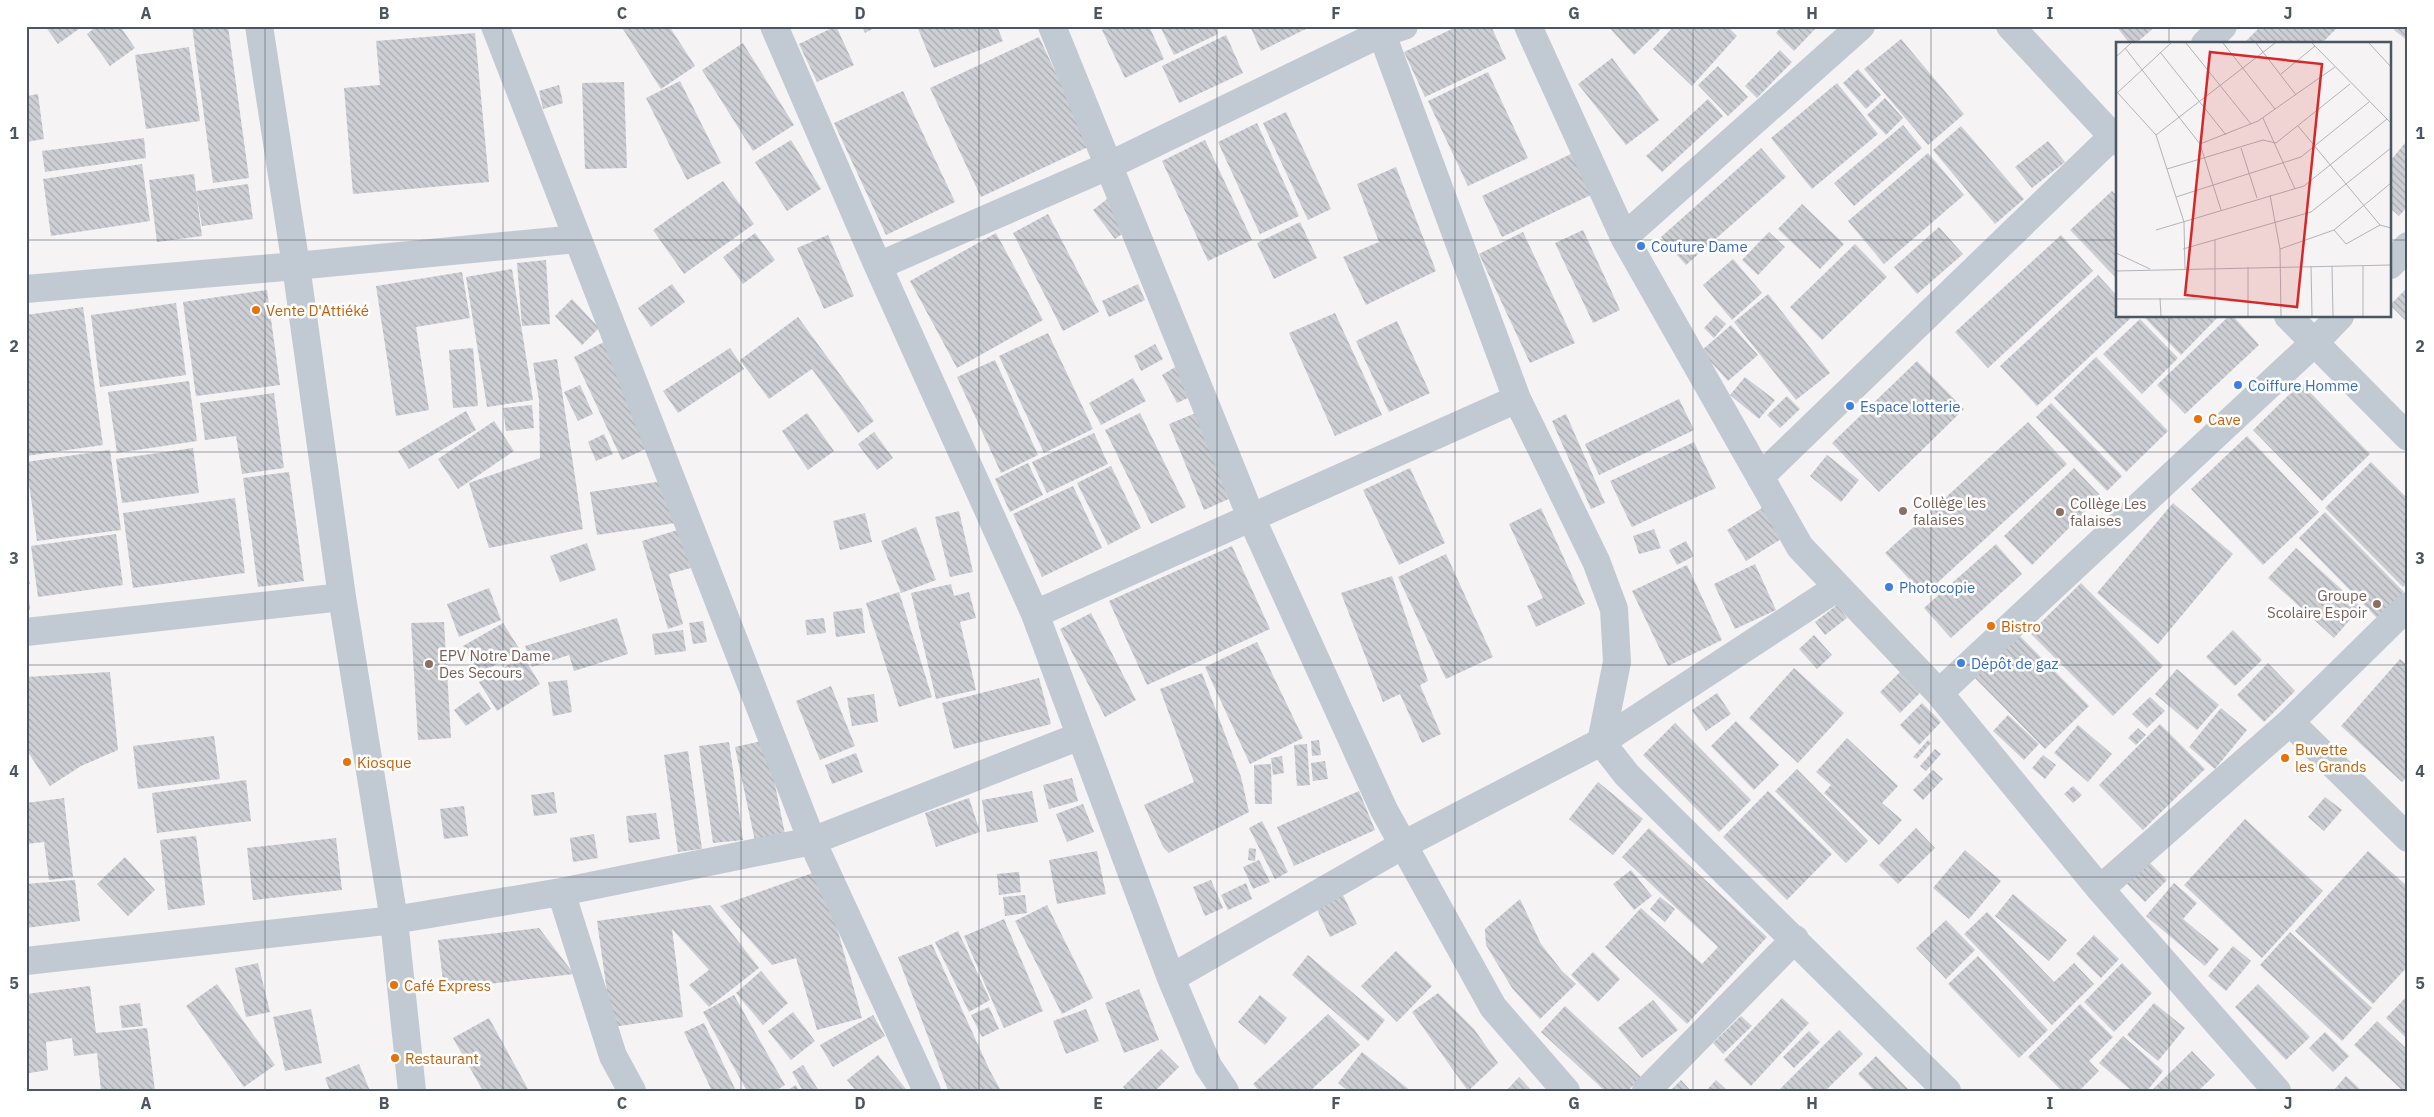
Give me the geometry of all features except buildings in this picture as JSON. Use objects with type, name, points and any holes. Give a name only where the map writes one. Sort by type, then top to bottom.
[{"type":"street","points":[[259,26],[296,266],[342,597],[394,920],[412,1091]]},
{"type":"street","points":[[495,26],[812,841],[927,1091]]},
{"type":"street","points":[[774,26],[878,266],[1036,614],[1171,978],[1208,1066],[1225,1091]]},
{"type":"street","points":[[1052,26],[1251,517],[1384,810],[1493,1007],[1566,1091]]},
{"type":"street","points":[[1528,26],[1624,236],[1800,547],[1939,693],[2100,889],[2277,1091]]},
{"type":"street","points":[[1624,236],[1861,26]]},
{"type":"street","points":[[1760,477],[2116,136],[2010,26]]},
{"type":"street","points":[[2207,42],[2222,26]]},
{"type":"street","points":[[878,266],[1108,166],[1388,28],[1517,399],[1596,561],[1614,609],[1617,662],[1601,742],[1627,775],[1947,1091]]},
{"type":"street","points":[[26,289],[577,239]]},
{"type":"street","points":[[2392,262],[2408,246]]},
{"type":"street","points":[[2290,318],[2408,436]]},
{"type":"street","points":[[1939,693],[2314,343],[2338,318]]},
{"type":"street","points":[[1036,614],[1517,399]]},
{"type":"street","points":[[1171,978],[1402,845],[1601,742],[1838,587]]},
{"type":"street","points":[[26,632],[342,597]]},
{"type":"street","points":[[2100,889],[2290,722],[2408,606]]},
{"type":"street","points":[[2290,722],[2408,838]]},
{"type":"street","points":[[26,961],[394,920],[561,892],[812,841],[1080,736]]},
{"type":"street","points":[[561,892],[613,1056],[632,1091]]},
{"type":"street","points":[[1646,1091],[1795,939]]},
{"type":"place","name":"Couture Dame","points":[[1641,246]]},
{"type":"place","name":"Vente D'Attiéké","points":[[256,310]]},
{"type":"place","name":"Coiffure Homme","points":[[2238,385]]},
{"type":"place","name":"Espace lotterie","points":[[1850,406]]},
{"type":"place","name":"Cave","points":[[2198,419]]},
{"type":"place","name":"Collège les falaises","points":[[1903,511]]},
{"type":"place","name":"Collège Les falaises","points":[[2060,512]]},
{"type":"place","name":"Photocopie","points":[[1889,587]]},
{"type":"place","name":"Groupe Scolaire Espoir","points":[[2377,604]]},
{"type":"place","name":"Bistro","points":[[1991,626]]},
{"type":"place","name":"Dépôt de gaz","points":[[1961,663]]},
{"type":"place","name":"EPV Notre Dame Des Secours","points":[[429,664]]},
{"type":"place","name":"Buvette les Grands","points":[[2285,758]]},
{"type":"place","name":"Kiosque","points":[[347,762]]},
{"type":"place","name":"Café Express","points":[[394,985]]},
{"type":"place","name":"Restaurant","points":[[395,1058]]}]
